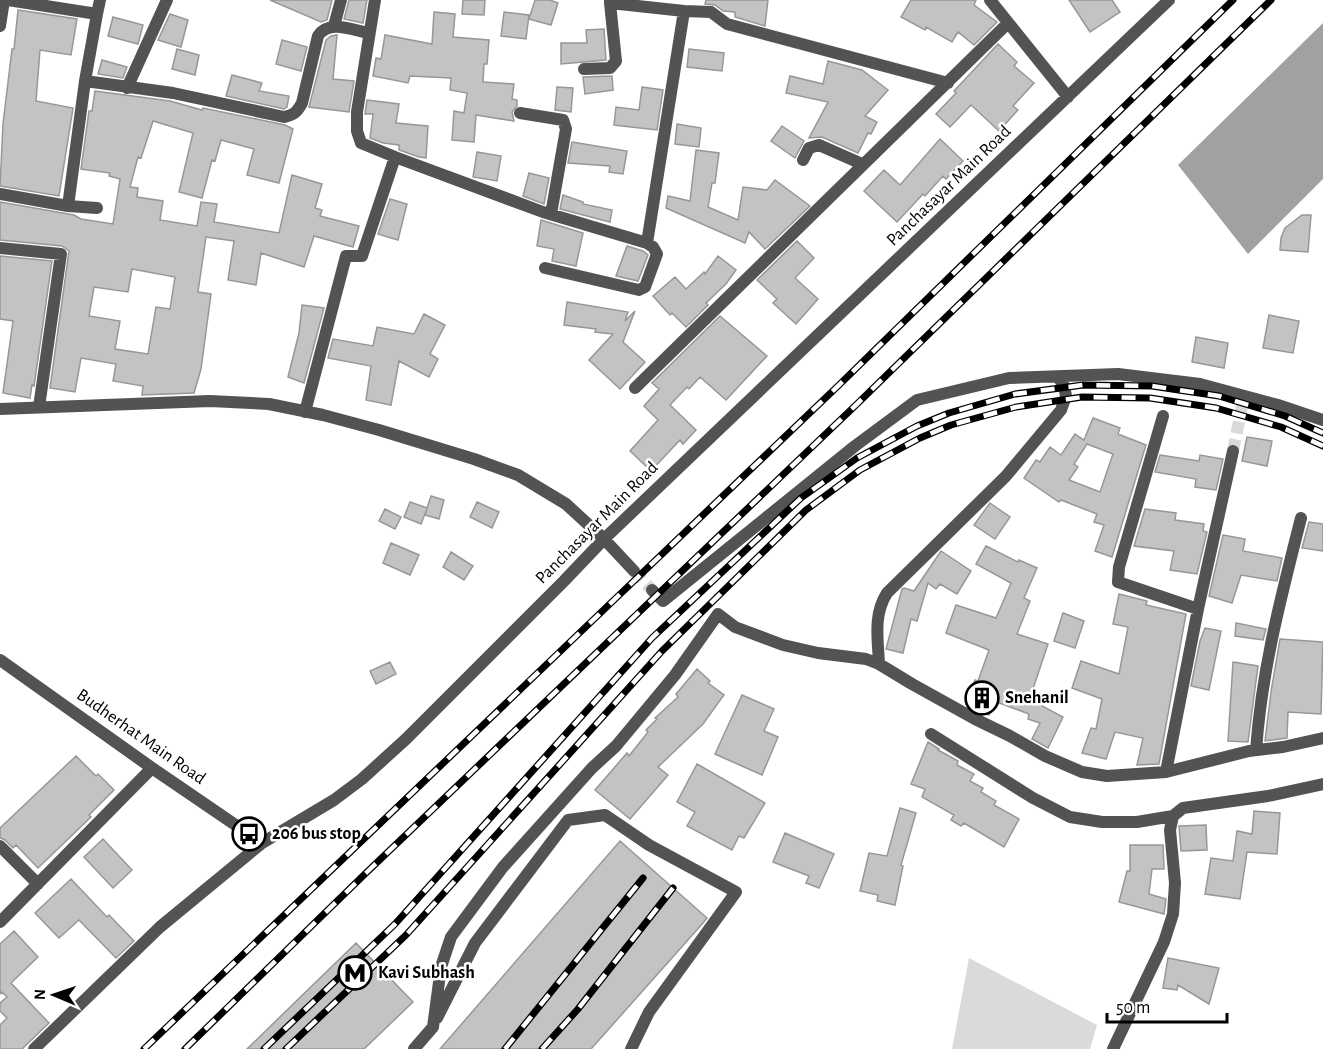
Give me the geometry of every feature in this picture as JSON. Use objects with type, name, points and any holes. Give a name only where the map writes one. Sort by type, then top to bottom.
[{"type":"street","points":[[0,26],[6,0],[97,14]]},
{"type":"street","points":[[68,206],[85,81],[100,0]]},
{"type":"street","points":[[127,88],[167,0]]},
{"type":"street","points":[[334,27],[341,0]]},
{"type":"street","points":[[375,0],[357,112],[357,130],[361,142],[395,158],[551,214],[647,243],[657,254],[645,287],[639,290],[545,268]]},
{"type":"street","points":[[990,0],[1068,97]]},
{"type":"street","name":"Panchasayar Main Road","points":[[34,1049],[160,927],[262,843],[334,800],[362,779],[422,723],[604,538],[1169,0]]},
{"type":"street","points":[[584,69],[610,68],[616,61],[610,2],[711,12],[726,24],[948,83]]},
{"type":"street","points":[[647,243],[684,11]]},
{"type":"street","points":[[635,388],[1007,24]]},
{"type":"street","points":[[85,81],[173,93],[284,117],[292,116],[302,103],[318,36],[326,27],[369,33]]},
{"type":"street","points":[[519,113],[556,117],[563,120],[566,129],[551,214]]},
{"type":"street","points":[[803,160],[809,148],[819,145],[862,164]]},
{"type":"street","points":[[305,412],[346,256],[362,256],[395,158]]},
{"type":"street","points":[[0,194],[68,206],[97,208]]},
{"type":"street","points":[[0,248],[61,255],[39,407]]},
{"type":"street","points":[[652,590],[663,602],[855,446],[917,400],[1009,378],[1118,374],[1200,384],[1323,420]]},
{"type":"street","points":[[879,664],[877,621],[883,599],[1006,476],[1061,410],[1066,396],[1064,386],[1058,376]]},
{"type":"street","points":[[0,409],[210,401],[269,404],[379,430],[518,475],[566,504],[604,538],[634,571]]},
{"type":"street","points":[[1163,416],[1119,567],[1118,582],[1198,609]]},
{"type":"street","points":[[1166,772],[1198,609],[1233,451]]},
{"type":"street","points":[[1256,750],[1266,665],[1302,518]]},
{"type":"street","points":[[433,1027],[441,967],[451,937],[503,867],[585,775],[616,746],[675,675],[718,614],[735,627],[783,645],[818,653],[866,659],[879,664],[1045,756],[1082,772],[1107,776],[1166,772],[1256,750],[1283,747],[1323,738]]},
{"type":"street","name":"Budherhat Main Road","points":[[0,660],[262,843]]},
{"type":"street","points":[[931,734],[1033,798],[1071,817],[1102,822],[1137,822],[1173,816],[1183,808],[1268,796],[1323,784]]},
{"type":"street","points":[[0,922],[152,768]]},
{"type":"street","points":[[414,1049],[433,1027],[476,943],[568,820],[605,814],[649,845],[736,892],[649,1012],[631,1049]]},
{"type":"street","points":[[1113,1049],[1164,942],[1173,914],[1175,883],[1170,830],[1173,816]]},
{"type":"street","points":[[0,846],[38,884]]},
{"type":"shaded area","points":[[1323,23],[1323,179],[1248,254],[1178,165]]},
{"type":"shaded area","points":[[969,958],[1097,1025],[1090,1049],[952,1049]]},
{"type":"building","points":[[270,0],[332,0],[327,20],[321,22]]},
{"type":"building","points":[[349,0],[367,0],[363,23],[344,19]]},
{"type":"building","points":[[463,0],[485,0],[484,15],[462,14]]},
{"type":"building","points":[[535,0],[550,0],[558,3],[551,25],[529,19]]},
{"type":"building","points":[[706,0],[768,0],[765,26],[735,17],[735,12],[723,11],[715,5],[705,4]]},
{"type":"building","points":[[911,0],[976,0],[974,5],[997,22],[974,45],[958,32],[952,42],[926,27],[925,30],[901,17]]},
{"type":"building","points":[[1069,0],[1112,0],[1120,12],[1090,32]]},
{"type":"building","points":[[18,10],[77,19],[71,55],[40,50],[36,101],[73,108],[59,196],[0,186],[3,124]]},
{"type":"building","points":[[434,12],[455,14],[453,37],[489,40],[483,82],[514,84],[512,99],[517,100],[517,106],[512,112],[514,121],[476,115],[474,142],[452,140],[454,111],[464,113],[467,93],[450,90],[451,78],[410,76],[408,83],[373,76],[376,58],[381,59],[385,35],[432,44]]},
{"type":"building","points":[[504,12],[529,15],[526,39],[501,36]]},
{"type":"building","points":[[170,14],[188,20],[181,47],[158,40]]},
{"type":"building","points":[[113,17],[143,25],[138,44],[108,36]]},
{"type":"building","points":[[604,29],[606,60],[561,64],[561,43],[587,43],[586,30]]},
{"type":"building","points":[[337,35],[333,79],[354,81],[349,112],[309,107],[326,40]]},
{"type":"building","points":[[282,40],[307,47],[301,71],[276,64]]},
{"type":"building","points":[[998,44],[1017,62],[1014,66],[1034,83],[1013,106],[1018,110],[999,131],[971,105],[950,127],[936,114]]},
{"type":"building","points":[[177,49],[199,55],[195,75],[172,69]]},
{"type":"building","points":[[689,49],[724,53],[722,71],[687,67]]},
{"type":"building","points":[[102,60],[127,67],[123,78],[98,74]]},
{"type":"building","points":[[828,61],[862,70],[888,90],[865,116],[877,122],[871,134],[868,133],[858,153],[822,137],[809,138],[828,102],[786,93],[790,76],[823,84]]},
{"type":"building","points":[[232,75],[262,83],[259,91],[289,96],[287,107],[284,109],[226,96]]},
{"type":"building","points":[[612,76],[613,90],[585,94],[583,77]]},
{"type":"building","points":[[557,87],[573,88],[571,112],[555,110]]},
{"type":"building","points":[[642,87],[663,90],[657,130],[614,125],[616,107],[639,110]]},
{"type":"building","points":[[95,91],[170,101],[202,110],[203,108],[285,125],[293,129],[279,183],[247,175],[254,149],[221,140],[215,161],[212,160],[202,198],[179,192],[193,133],[153,121],[141,158],[138,157],[130,187],[138,188],[137,197],[163,201],[160,220],[197,226],[201,202],[217,204],[214,222],[279,233],[292,175],[322,184],[315,208],[322,210],[320,216],[359,226],[353,247],[314,236],[304,267],[261,253],[256,285],[228,280],[234,241],[206,237],[198,292],[211,294],[201,369],[194,393],[142,395],[143,386],[113,381],[116,364],[81,358],[75,392],[50,388],[69,251],[62,246],[0,240],[0,202],[113,224],[120,179],[109,176],[110,173],[81,169],[89,111],[92,111]],"holes":[[[132,269],[175,277],[170,309],[156,307],[148,354],[115,349],[120,321],[89,316],[94,287],[128,292]]]},
{"type":"building","points":[[367,100],[399,104],[396,123],[428,126],[426,158],[399,150],[399,145],[383,143],[370,138],[373,114],[365,114]]},
{"type":"building","points":[[677,124],[701,128],[699,147],[675,144]]},
{"type":"building","points":[[782,126],[804,141],[795,158],[771,141]]},
{"type":"building","points":[[940,139],[963,161],[946,179],[943,176],[925,196],[923,194],[897,222],[864,191],[884,170],[900,185]]},
{"type":"building","points":[[572,142],[627,151],[623,174],[609,172],[610,166],[568,163]]},
{"type":"building","points":[[696,150],[719,153],[715,183],[712,183],[708,207],[738,220],[743,187],[767,190],[775,180],[810,206],[765,249],[749,232],[745,243],[666,208],[668,196],[690,201]]},
{"type":"building","points":[[477,152],[501,156],[497,181],[473,177]]},
{"type":"building","points":[[529,173],[549,178],[544,204],[523,196]]},
{"type":"building","points":[[563,195],[583,202],[583,204],[612,210],[610,222],[560,209]]},
{"type":"building","points":[[390,199],[407,204],[398,240],[378,234]]},
{"type":"building","points":[[1302,215],[1311,215],[1308,252],[1280,250],[1285,228]]},
{"type":"building","points":[[541,220],[583,233],[576,266],[552,261],[554,249],[537,246]]},
{"type":"building","points":[[797,241],[814,258],[795,278],[818,299],[796,324],[773,303],[777,299],[757,280]]},
{"type":"building","points":[[627,246],[648,255],[638,281],[616,276]]},
{"type":"building","points":[[0,256],[52,261],[34,386],[32,385],[30,398],[3,393],[13,321],[0,319]]},
{"type":"building","points":[[718,256],[736,270],[726,284],[706,303],[708,305],[686,327],[672,313],[670,315],[653,296],[675,277],[686,289],[704,272],[705,274]]},
{"type":"building","points":[[567,302],[628,312],[625,321],[635,311],[623,342],[645,362],[620,389],[589,360],[613,334],[595,332],[596,329],[564,325]]},
{"type":"building","points":[[302,305],[324,308],[304,383],[288,377],[299,333]]},
{"type":"building","points":[[424,314],[445,325],[430,354],[438,359],[429,377],[399,361],[391,405],[366,400],[371,366],[328,358],[333,339],[373,346],[377,327],[414,334]]},
{"type":"building","points":[[1269,315],[1299,321],[1293,353],[1263,348]]},
{"type":"building","points":[[720,316],[767,356],[726,400],[700,377],[689,389],[687,387],[670,405],[696,430],[683,444],[680,440],[651,471],[630,451],[658,420],[644,406],[659,389],[652,383]]},
{"type":"building","points":[[1196,337],[1228,343],[1224,368],[1192,362]]},
{"type":"building","points":[[1093,418],[1120,428],[1118,434],[1146,445],[1112,557],[1095,551],[1104,525],[1094,522],[1097,514],[1061,500],[1059,502],[1024,478],[1036,460],[1040,462],[1050,447],[1061,455],[1075,434],[1084,440]],"holes":[[[1087,444],[1113,454],[1100,492],[1069,480],[1078,467],[1074,464]]]},
{"type":"building","points":[[1247,437],[1272,441],[1267,466],[1242,461]]},
{"type":"building","points":[[1160,455],[1199,461],[1200,455],[1223,459],[1216,490],[1195,487],[1196,479],[1155,472]]},
{"type":"building","points":[[431,496],[444,500],[439,519],[425,515],[427,509],[421,524],[404,517],[410,502],[427,508]]},
{"type":"building","points":[[477,502],[499,512],[492,528],[470,517]]},
{"type":"building","points":[[990,503],[1010,517],[995,539],[974,525]]},
{"type":"building","points":[[385,509],[401,517],[395,529],[379,521]]},
{"type":"building","points":[[1145,509],[1176,513],[1175,520],[1204,524],[1203,531],[1207,532],[1197,574],[1170,570],[1174,551],[1134,546]]},
{"type":"building","points":[[1309,522],[1323,524],[1323,551],[1302,548]]},
{"type":"building","points":[[1223,535],[1245,539],[1243,551],[1282,558],[1277,581],[1241,575],[1232,603],[1209,596]]},
{"type":"building","points":[[391,543],[419,555],[410,575],[383,563]]},
{"type":"building","points":[[986,546],[1018,562],[1019,560],[1037,568],[1024,598],[1030,601],[1017,634],[1048,644],[1030,698],[1043,703],[1042,706],[1063,717],[1048,748],[1032,739],[1040,723],[1028,719],[1029,714],[994,701],[989,715],[966,704],[975,680],[978,681],[989,650],[946,633],[956,605],[996,618],[1011,583],[976,564]]},
{"type":"building","points":[[941,551],[971,571],[957,594],[940,584],[936,589],[928,583],[917,621],[911,619],[903,653],[886,649],[902,589],[914,591]]},
{"type":"building","points":[[451,552],[473,566],[464,580],[443,567]]},
{"type":"building","points":[[1119,594],[1147,601],[1146,605],[1186,614],[1159,764],[1137,765],[1143,738],[1115,732],[1106,759],[1082,753],[1091,728],[1096,729],[1102,699],[1072,688],[1081,661],[1119,674],[1128,627],[1113,624]]},
{"type":"building","points":[[1063,613],[1084,621],[1075,648],[1054,641]]},
{"type":"building","points":[[1236,623],[1266,629],[1263,640],[1235,636]]},
{"type":"building","points":[[1205,628],[1221,631],[1209,690],[1191,686],[1200,641]]},
{"type":"building","points":[[1280,639],[1323,642],[1321,714],[1288,712],[1287,738],[1265,741],[1271,692]]},
{"type":"building","points":[[390,662],[396,674],[376,684],[370,671]]},
{"type":"building","points":[[1233,662],[1258,666],[1248,742],[1228,741]]},
{"type":"building","points":[[697,669],[710,681],[708,683],[724,695],[703,724],[658,767],[668,775],[630,819],[595,790],[627,753],[629,756],[648,732],[646,730],[657,719],[655,718],[678,697],[676,694]]},
{"type":"building","points":[[742,695],[774,709],[764,731],[778,737],[762,775],[715,754]]},
{"type":"building","points":[[928,742],[958,761],[957,765],[974,774],[970,781],[983,788],[981,792],[996,801],[994,805],[1019,819],[1004,847],[964,823],[961,826],[951,820],[954,815],[922,797],[925,789],[911,784]]},
{"type":"building","points":[[76,756],[114,790],[89,815],[91,817],[38,868],[16,845],[13,848],[0,838],[0,828]]},
{"type":"building","points":[[697,764],[765,803],[744,838],[739,836],[732,850],[687,826],[695,812],[677,802]]},
{"type":"building","points":[[900,808],[916,813],[901,865],[903,866],[895,905],[877,901],[878,895],[860,891],[869,853],[887,856]]},
{"type":"building","points":[[1254,811],[1280,813],[1277,854],[1247,852],[1240,899],[1205,894],[1211,858],[1233,861],[1237,831],[1252,834]]},
{"type":"building","points":[[1206,825],[1207,850],[1181,851],[1179,826]]},
{"type":"building","points":[[785,833],[834,854],[819,888],[806,883],[809,876],[773,862]]},
{"type":"building","points":[[103,839],[132,870],[113,888],[84,857]]},
{"type":"building","name":"Kavi Subhash","points":[[620,841],[707,918],[703,923],[591,1049],[440,1049]]},
{"type":"building","points":[[1130,845],[1163,845],[1164,869],[1152,869],[1149,894],[1166,899],[1164,914],[1119,902],[1127,871],[1130,871]]},
{"type":"building","points":[[71,879],[107,917],[109,915],[134,941],[116,958],[79,920],[59,938],[35,913]]},
{"type":"building","points":[[14,931],[38,957],[11,983],[49,1023],[22,1049],[0,1049],[0,1025],[7,1018],[0,1011],[0,1003],[7,997],[2,992],[0,994],[0,944]]},
{"type":"building","name":"Kavi Subhash","points":[[356,943],[413,1002],[364,1049],[247,1049]]},
{"type":"building","points":[[1168,958],[1219,968],[1209,1004],[1178,985],[1177,990],[1163,988]]},
{"type":"tunnel","points":[[1233,451],[1244,396]]},
{"type":"tunnel","points":[[634,571],[652,590]]},
{"type":"railway","points":[[144,1049],[839,385],[1233,0]]},
{"type":"railway","points":[[185,1049],[857,404],[1271,0]]},
{"type":"railway","points":[[264,1049],[395,924],[652,638],[801,498],[857,458],[917,426],[949,413],[1015,394],[1083,385],[1152,386],[1219,396],[1285,416],[1323,433]]},
{"type":"railway","points":[[286,1049],[406,935],[662,651],[806,510],[860,470],[920,438],[951,425],[1016,407],[1082,397],[1150,398],[1216,408],[1281,427],[1323,446]]},
{"type":"railway","points":[[505,1049],[643,878]]},
{"type":"railway","points":[[542,1049],[578,1009],[673,888]]},
{"type":"place","name":"Snehanil","points":[[982,698]]},
{"type":"place","name":"206 bus stop","points":[[249,834]]},
{"type":"place","name":"Kavi Subhash","points":[[355,973]]}]
